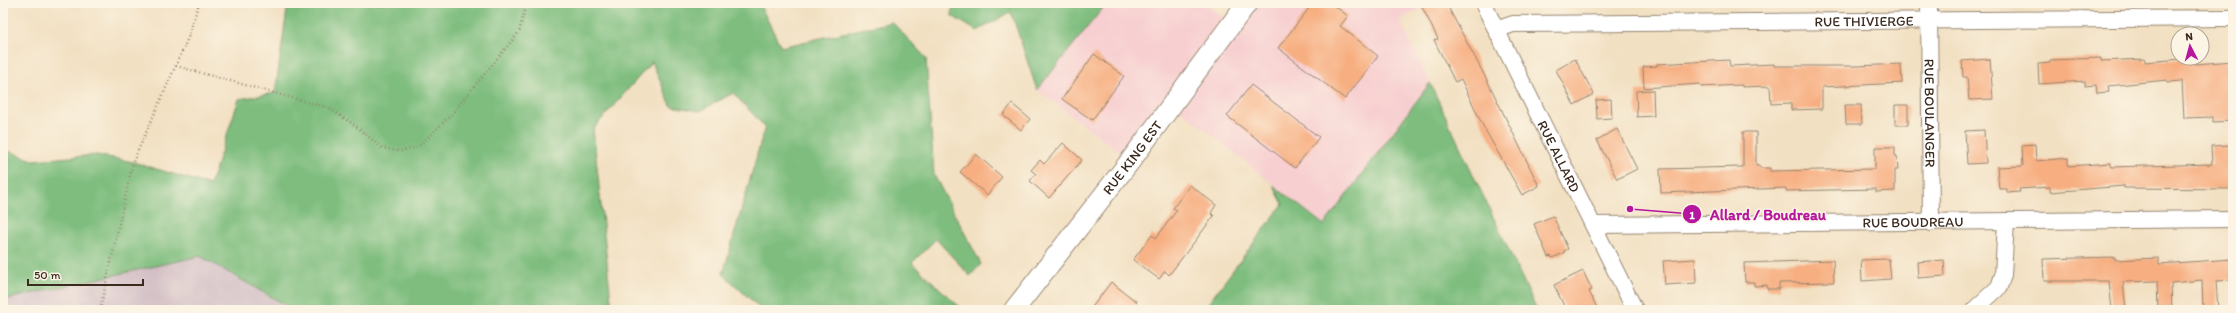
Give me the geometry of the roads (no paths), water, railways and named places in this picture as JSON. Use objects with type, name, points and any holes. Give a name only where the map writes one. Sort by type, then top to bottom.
[{"type":"main road","name":"RUE KING EST","points":[[1014,310],[1131,160],[1247,3]]},
{"type":"street","name":"RUE ALLARD","points":[[1483,3],[1635,310]]},
{"type":"street","name":"RUE BOULANGER","points":[[1929,3],[1931,223]]},
{"type":"street","name":"RUE THIVIERGE","points":[[1496,30],[1513,24],[2233,18]]},
{"type":"street","name":"RUE BOUDREAU","points":[[1593,225],[2233,219]]},
{"type":"street","points":[[1974,310],[1999,287],[2003,275],[2006,222]]},
{"type":"place","name":"Allard / Boudreau","points":[[1630,209]]}]
